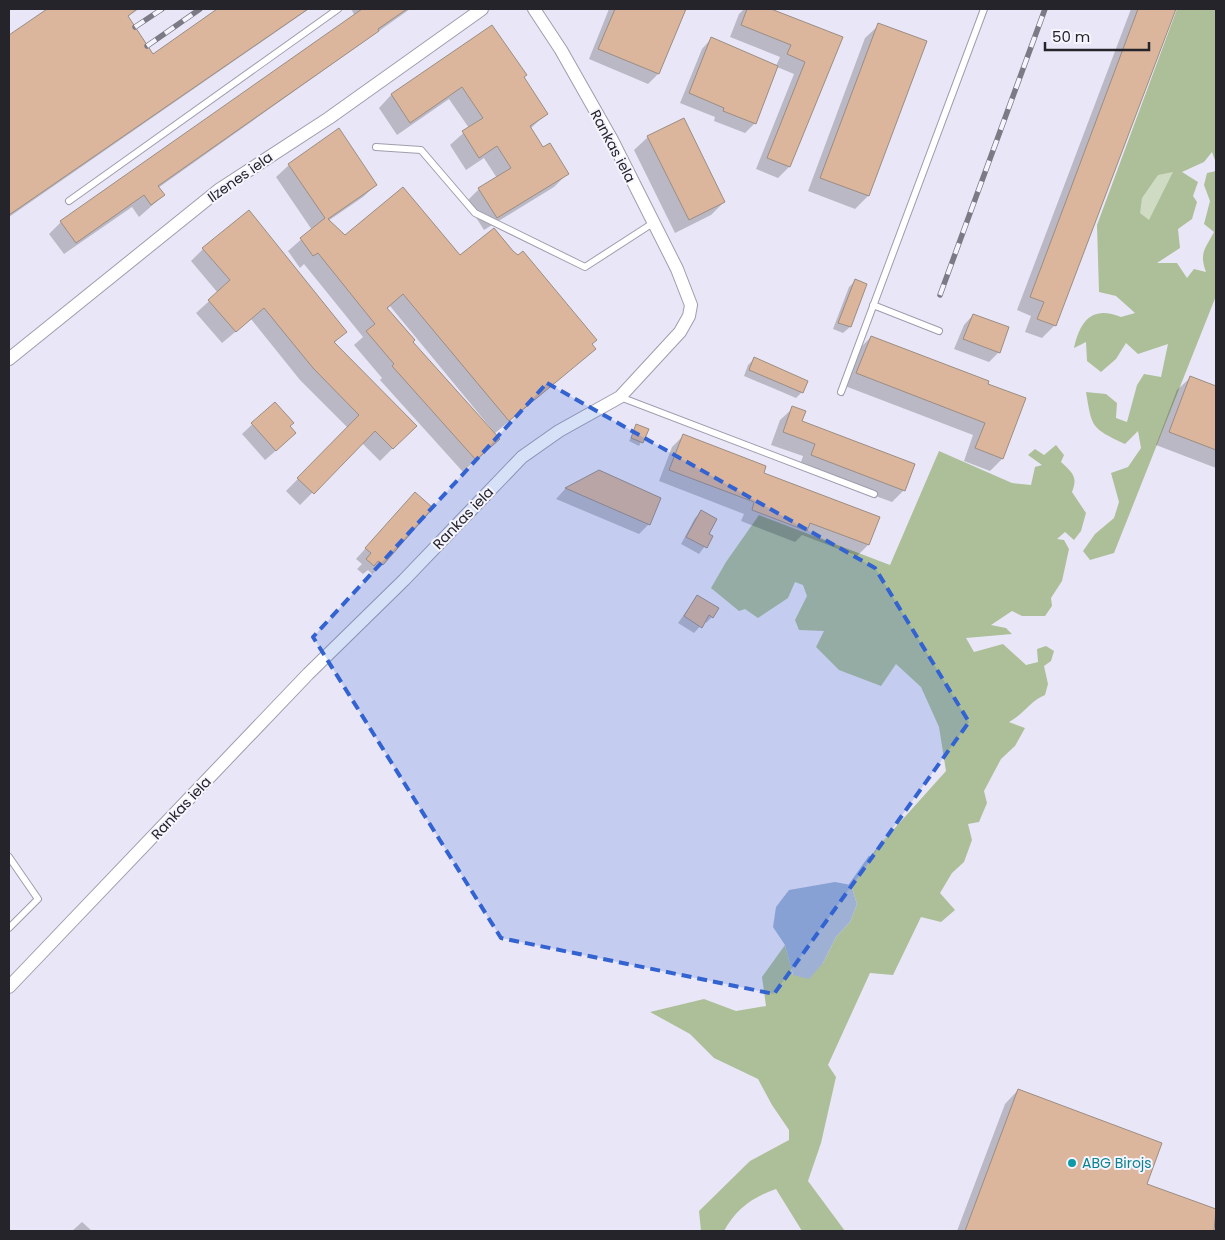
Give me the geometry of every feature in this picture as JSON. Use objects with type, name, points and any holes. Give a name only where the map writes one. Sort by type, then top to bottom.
[{"type":"street","name":"Ilzenes iela","points":[[9,359],[220,189],[329,118],[482,9]]},
{"type":"street","name":"Rankas iela","points":[[9,987],[308,674],[404,580],[522,456],[559,430],[620,396],[680,332],[691,305],[677,269],[612,140],[561,50],[534,9]]},
{"type":"lane","points":[[69,201],[338,9]]},
{"type":"lane","points":[[841,392],[984,9]]},
{"type":"lane","points":[[376,147],[422,150],[475,214],[585,267],[654,223]]},
{"type":"lane","points":[[873,305],[939,331]]},
{"type":"lane","points":[[620,396],[874,494]]},
{"type":"lane","points":[[9,857],[38,899],[9,928]]},
{"type":"highlighted area","points":[[547,383],[875,568],[969,722],[774,994],[501,938],[313,637]]},
{"type":"green space","points":[[1177,9],[1216,9],[1216,163],[1212,152],[1204,162],[1182,172],[1198,182],[1193,196],[1197,202],[1192,219],[1178,229],[1180,248],[1157,263],[1177,263],[1187,278],[1194,269],[1206,272],[1203,255],[1214,232],[1204,224],[1210,201],[1204,185],[1207,173],[1216,171],[1216,296],[1114,553],[1090,560],[1083,551],[1095,534],[1114,518],[1119,502],[1111,473],[1128,467],[1141,448],[1138,431],[1125,444],[1099,430],[1092,420],[1086,392],[1106,394],[1117,403],[1116,418],[1127,422],[1137,385],[1144,374],[1161,377],[1168,344],[1138,354],[1126,343],[1116,359],[1101,372],[1087,361],[1086,342],[1074,348],[1084,323],[1095,314],[1111,314],[1121,317],[1135,313],[1116,296],[1099,292],[1097,225]],"holes":[[[1173,172],[1149,220],[1140,213],[1142,198],[1158,175]]]},
{"type":"green space","points":[[1180,162],[1182,176],[1141,234],[1134,188]]},
{"type":"green space","points":[[1056,445],[1064,455],[1061,462],[1069,469],[1073,476],[1072,492],[1086,513],[1081,531],[1074,540],[1065,532],[1057,539],[1064,540],[1069,549],[1062,581],[1051,598],[1052,606],[1045,616],[1022,616],[1012,611],[991,625],[1006,628],[1012,634],[966,638],[974,652],[1003,644],[1026,665],[1038,662],[1037,649],[1046,646],[1054,651],[1051,661],[1044,666],[1048,684],[1045,695],[1009,722],[1025,728],[1015,746],[1001,759],[984,791],[987,803],[979,822],[968,824],[972,840],[964,862],[952,873],[940,893],[955,910],[941,922],[921,917],[893,975],[870,973],[828,1065],[836,1077],[821,1143],[808,1181],[845,1231],[802,1231],[776,1189],[746,1205],[734,1216],[724,1231],[701,1231],[699,1211],[750,1161],[789,1140],[789,1130],[772,1105],[758,1079],[714,1058],[690,1034],[650,1012],[704,999],[736,1011],[766,1006],[762,977],[785,945],[793,975],[823,963],[836,937],[850,922],[857,904],[851,885],[876,849],[946,771],[939,727],[921,687],[896,664],[881,686],[839,670],[816,647],[824,631],[799,630],[795,620],[807,596],[803,585],[795,582],[788,598],[758,618],[745,609],[739,611],[711,588],[726,562],[759,515],[890,565],[939,451],[1012,483],[1031,485],[1035,467],[1042,465],[1028,455],[1035,449],[1044,455]]},
{"type":"water","points":[[835,882],[851,885],[857,904],[850,922],[836,937],[823,963],[809,979],[793,975],[785,945],[773,927],[776,907],[789,890]]},
{"type":"building","points":[[47,9],[137,9],[128,16],[153,54],[217,9],[308,9],[9,215],[9,35]]},
{"type":"building","points":[[362,9],[407,9],[378,29],[379,31],[158,186],[165,195],[151,205],[144,195],[76,243],[60,221]]},
{"type":"building","points":[[615,9],[686,9],[659,74],[598,49]]},
{"type":"building","points":[[747,9],[771,9],[843,37],[790,167],[767,158],[805,62],[787,54],[791,45],[741,25]]},
{"type":"building","points":[[1138,9],[1176,9],[1056,326],[1037,319],[1044,302],[1030,297]]},
{"type":"building","points":[[878,23],[927,41],[869,196],[820,178]]},
{"type":"building","points":[[492,25],[527,75],[524,77],[548,114],[530,126],[543,147],[550,143],[569,174],[497,218],[478,188],[511,168],[497,146],[479,158],[462,131],[483,118],[462,87],[410,123],[391,94]]},
{"type":"building","points":[[711,37],[778,66],[756,124],[723,111],[724,108],[689,93]]},
{"type":"building","points":[[684,118],[725,202],[689,220],[647,136]]},
{"type":"building","points":[[339,128],[377,185],[328,219],[345,235],[403,187],[460,255],[494,228],[518,255],[523,251],[597,340],[592,344],[596,349],[509,421],[403,294],[387,308],[415,340],[413,342],[500,439],[476,460],[392,366],[394,364],[366,331],[375,324],[318,253],[313,256],[300,238],[325,218],[288,164]]},
{"type":"building","points":[[249,210],[347,332],[334,342],[417,426],[393,449],[375,431],[314,494],[297,478],[359,415],[313,368],[264,308],[236,332],[208,300],[230,280],[202,248]]},
{"type":"building","points":[[855,279],[867,284],[851,327],[838,323]]},
{"type":"building","points":[[973,314],[1009,327],[1000,353],[963,339]]},
{"type":"building","points":[[871,336],[989,381],[988,384],[1026,398],[1003,459],[975,448],[985,423],[856,373]]},
{"type":"building","points":[[754,357],[808,381],[803,393],[749,370]]},
{"type":"building","points":[[1190,376],[1216,386],[1216,450],[1169,432]]},
{"type":"building","points":[[275,402],[294,423],[290,426],[296,433],[276,451],[251,423]]},
{"type":"building","points":[[792,406],[806,411],[802,421],[915,464],[905,491],[811,455],[815,444],[783,432]]},
{"type":"building","points":[[636,424],[649,429],[643,443],[631,438]]},
{"type":"building","points":[[683,434],[766,466],[764,473],[880,517],[869,545],[810,523],[807,531],[752,510],[754,502],[669,470]]},
{"type":"building","points":[[599,470],[661,498],[650,525],[565,488]]},
{"type":"building","points":[[415,492],[433,508],[383,565],[378,561],[374,566],[366,559],[371,553],[365,548]]},
{"type":"building","points":[[701,510],[717,519],[709,534],[713,536],[707,548],[686,537]]},
{"type":"building","points":[[697,595],[719,608],[713,618],[709,615],[702,628],[684,616]]},
{"type":"building","name":"ABG Birojs","points":[[1018,1089],[1162,1143],[1147,1184],[1216,1209],[1214,1231],[965,1231]]},
{"type":"waterway","points":[[851,885],[870,858]]},
{"type":"railway","points":[[135,27],[162,9]]},
{"type":"railway","points":[[147,46],[200,9]]},
{"type":"railway","points":[[940,295],[1045,9]]},
{"type":"place","name":"ABG Birojs","points":[[1072,1163]]}]
